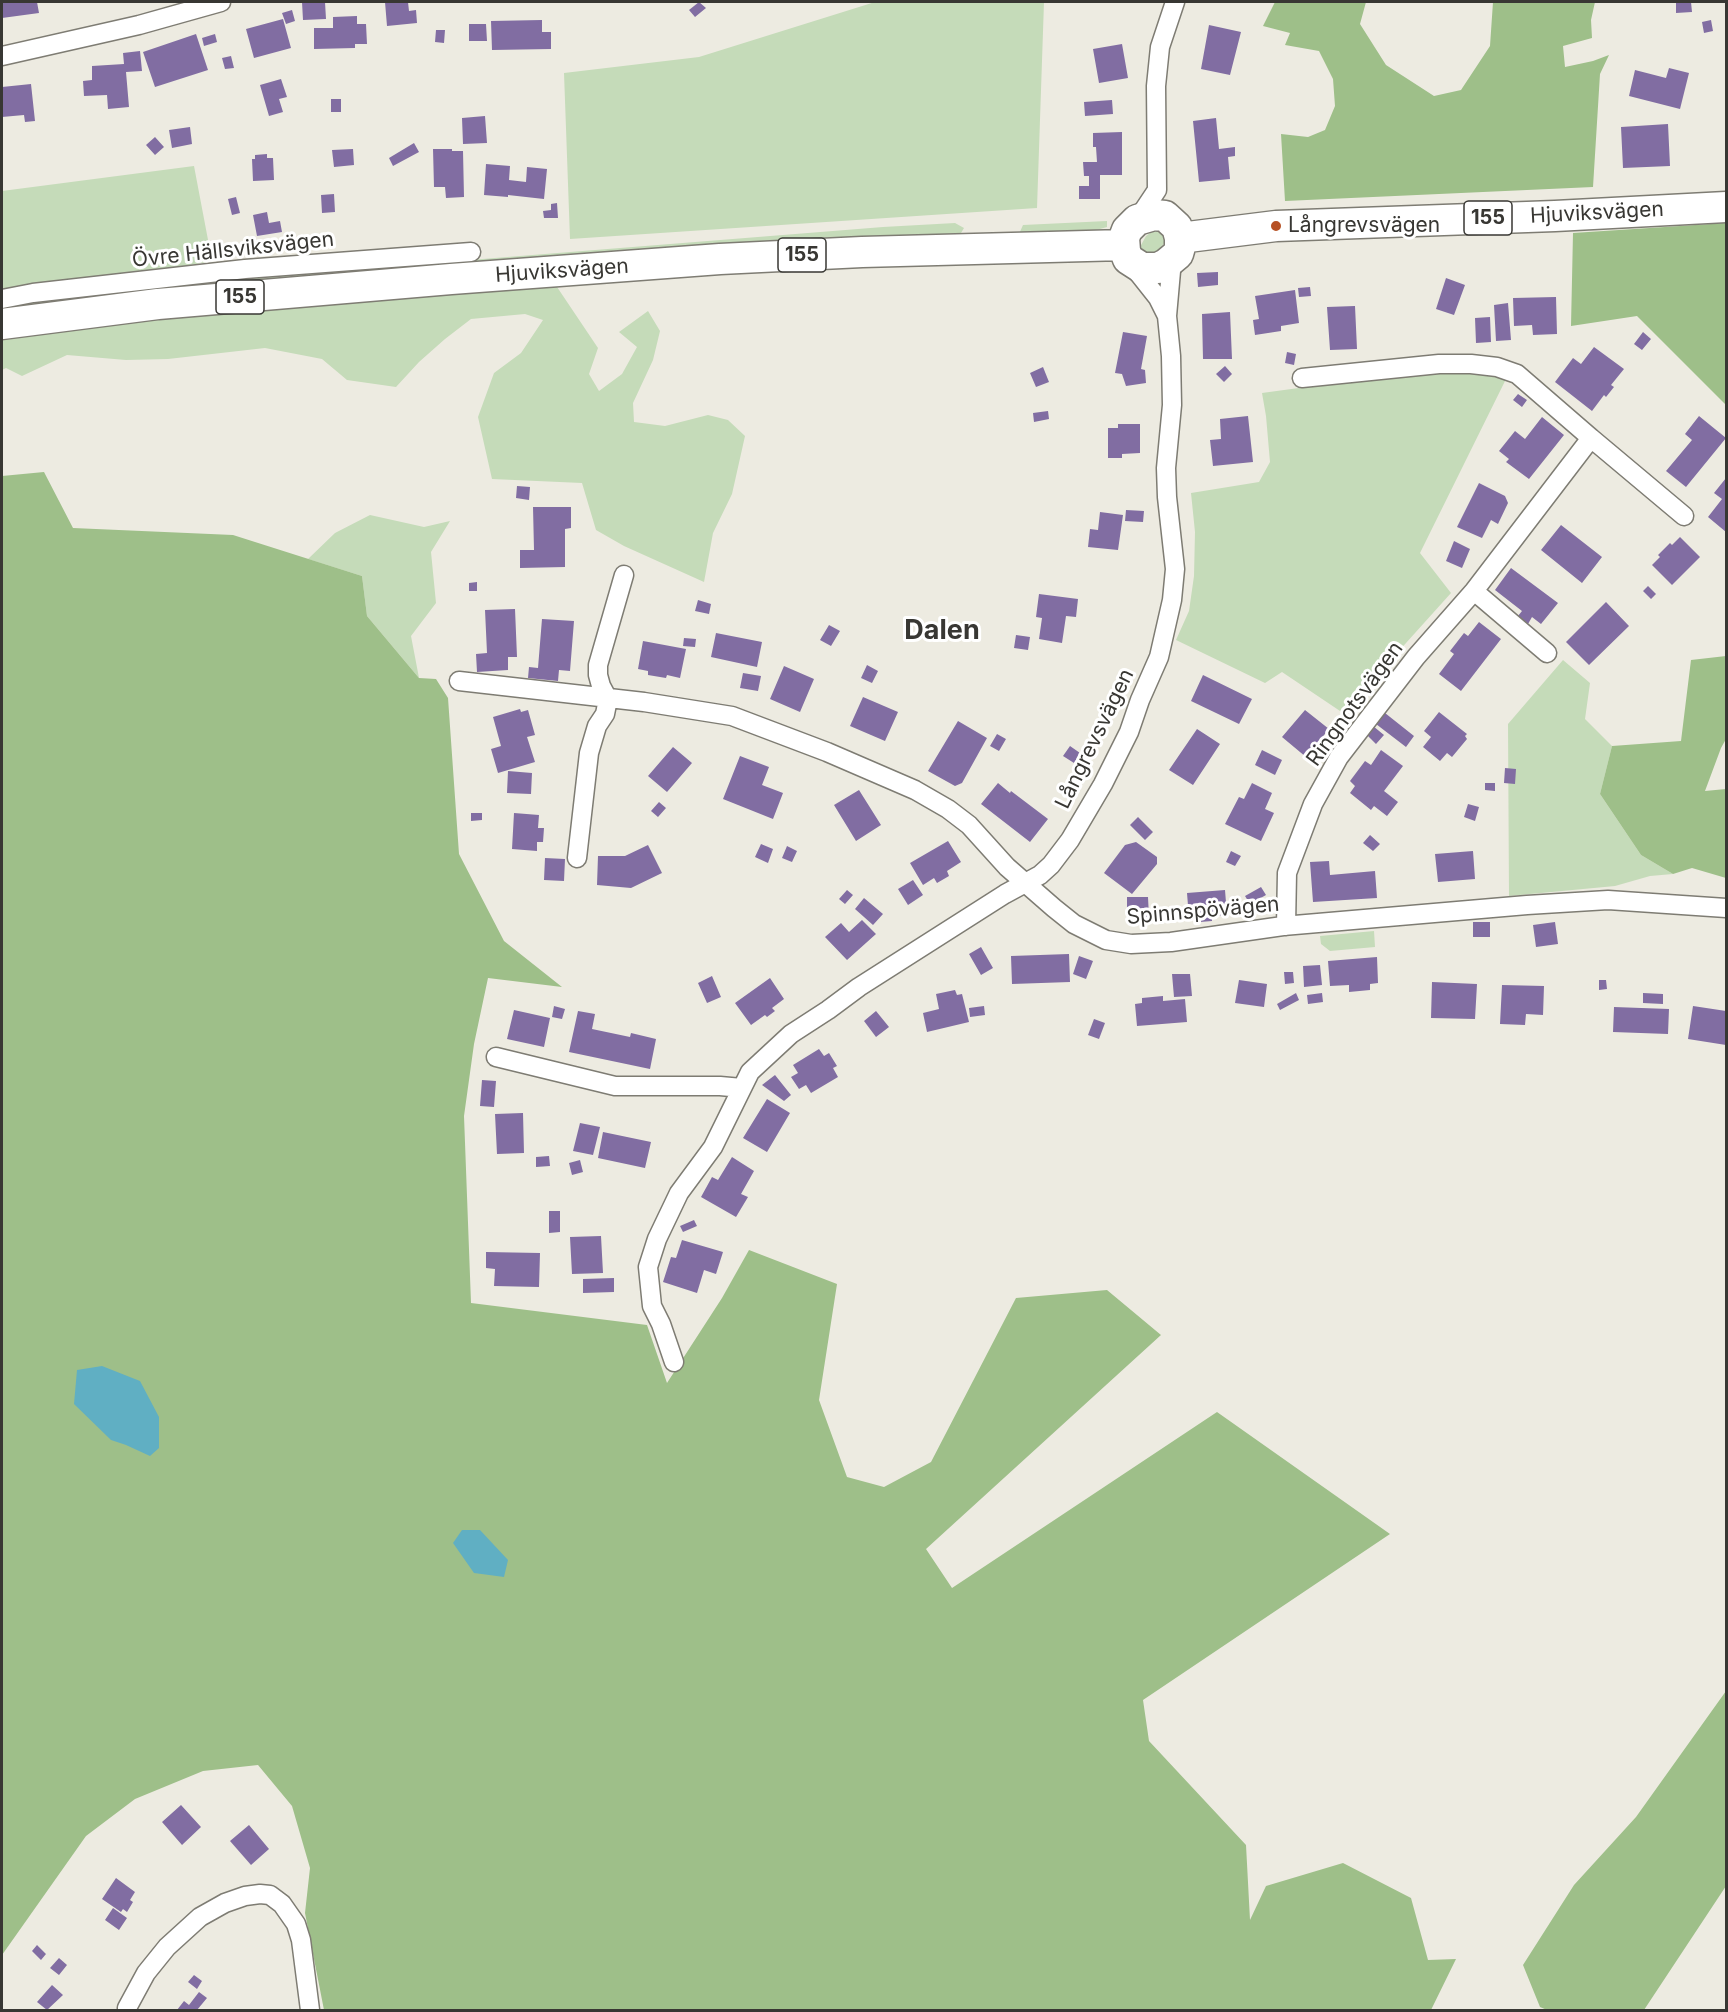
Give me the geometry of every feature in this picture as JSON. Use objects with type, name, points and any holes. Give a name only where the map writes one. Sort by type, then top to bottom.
[{"type":"main road","name":"Hjuviksvägen","points":[[1174,239],[1275,226],[1726,207]]},
{"type":"main road","name":"Hjuviksvägen","points":[[2,324],[170,303],[709,260],[862,252],[1132,243],[1154,215],[1165,216],[1174,239]]},
{"type":"main road","name":"Hjuviksvägen","points":[[1132,243],[1142,268],[1158,268],[1174,239]]},
{"type":"street","points":[[2,56],[140,25],[221,2]]},
{"type":"street","points":[[1132,243],[1157,190],[1156,86],[1160,47],[1175,2]]},
{"type":"street","points":[[1157,190],[1165,198],[1174,239]]},
{"type":"street","name":"Långrevsvägen","points":[[674,1362],[652,1306],[648,1267],[657,1239],[679,1193],[713,1147],[750,1072],[791,1034],[859,987],[1005,894],[1040,875],[1051,865],[1070,840],[1103,784],[1129,732],[1159,657],[1168,624],[1175,569],[1166,468],[1172,405],[1167,316],[1174,239]]},
{"type":"street","name":"Långrevsvägen","points":[[1132,243],[1139,274],[1158,298],[1167,316]]},
{"type":"street","name":"Övre Hällsviksvägen","points":[[2,299],[33,293],[245,269],[471,252]]},
{"type":"street","points":[[1302,378],[1439,364],[1497,367],[1517,374],[1684,516]]},
{"type":"street","name":"Ringnotsvägen","points":[[1286,926],[1287,873],[1313,804],[1339,757],[1416,657],[1474,591],[1591,438]]},
{"type":"street","points":[[577,858],[589,753],[597,726],[605,714],[609,699],[601,686],[598,665],[624,575]]},
{"type":"street","points":[[1474,591],[1548,653]]},
{"type":"street","name":"Spinnspövägen","points":[[459,681],[644,702],[732,716],[816,748],[915,790],[948,809],[969,825],[1025,884],[1074,924],[1106,940],[1131,944],[1171,942],[1286,926],[1608,900],[1726,908]]},
{"type":"street","points":[[496,1057],[615,1086],[742,1088]]},
{"type":"street","points":[[127,2008],[146,1973],[167,1947],[200,1917],[225,1903],[260,1894],[270,1895],[282,1904],[296,1924],[301,1940],[310,2010]]},
{"type":"green space","points":[[875,2],[1044,2],[1037,208],[570,239],[564,73],[699,57]]},
{"type":"green space","points":[[1275,2],[1366,2],[1360,24],[1386,65],[1434,96],[1461,90],[1490,46],[1493,2],[1595,2],[1591,20],[1592,38],[1563,46],[1565,67],[1609,55],[1600,74],[1593,187],[1285,201],[1281,134],[1308,137],[1325,130],[1335,106],[1333,79],[1319,51],[1285,45],[1290,33],[1263,26]]},
{"type":"green space","points":[[194,166],[212,261],[2,299],[2,191]]},
{"type":"green space","points":[[1107,221],[1107,227],[1078,235],[1019,234],[1023,225]]},
{"type":"green space","points":[[955,223],[964,228],[961,233],[183,287],[2,310],[2,305],[207,281]]},
{"type":"green space","points":[[1726,223],[1726,405],[1637,316],[1571,326],[1573,233]]},
{"type":"green space","points":[[1153,231],[1162,233],[1165,242],[1157,253],[1149,256],[1140,247],[1146,236]]},
{"type":"green space","points":[[553,281],[598,348],[589,374],[599,391],[622,374],[637,347],[619,332],[648,311],[660,331],[653,360],[633,403],[634,422],[665,426],[708,415],[728,420],[745,436],[732,494],[713,533],[704,582],[624,546],[596,530],[582,483],[492,479],[478,417],[494,373],[521,353],[543,320],[525,314],[471,319],[419,362],[396,387],[347,380],[322,359],[265,348],[168,359],[126,360],[67,355],[22,376],[6,368],[2,370],[2,333]]},
{"type":"green space","points":[[1486,369],[1507,377],[1420,553],[1451,593],[1343,713],[1282,672],[1265,683],[1176,640],[1189,611],[1194,576],[1195,532],[1191,493],[1259,482],[1270,462],[1262,393],[1431,370]]},
{"type":"green space","points":[[44,472],[73,528],[233,535],[362,576],[367,616],[419,678],[436,679],[448,698],[459,854],[504,941],[562,987],[488,978],[474,1044],[464,1116],[471,1303],[647,1325],[667,1383],[722,1298],[749,1250],[837,1284],[819,1400],[847,1477],[884,1487],[931,1462],[1016,1298],[1107,1290],[1161,1335],[926,1549],[952,1588],[1217,1412],[1390,1534],[1143,1700],[1149,1741],[1246,1845],[1250,1920],[1266,1886],[1343,1863],[1411,1898],[1428,1960],[1456,1959],[1431,2010],[324,2010],[305,1913],[310,1868],[292,1806],[258,1765],[203,1771],[135,1799],[86,1836],[2,1955],[2,476]]},
{"type":"green space","points":[[370,515],[424,527],[450,521],[431,552],[436,603],[411,636],[419,678],[367,616],[362,576],[308,559],[335,533]]},
{"type":"green space","points":[[1726,656],[1726,739],[1705,791],[1726,789],[1726,878],[1692,868],[1673,874],[1641,855],[1600,794],[1612,746],[1681,741],[1691,660]]},
{"type":"green space","points":[[1563,660],[1590,683],[1585,719],[1612,746],[1600,794],[1641,855],[1673,874],[1650,876],[1615,886],[1509,896],[1508,724]]},
{"type":"green space","points":[[1374,931],[1375,947],[1330,951],[1321,944],[1320,936]]},
{"type":"green space","points":[[1726,1691],[1726,1886],[1644,2010],[1547,2010],[1540,2007],[1523,1965],[1574,1885],[1636,1817]]},
{"type":"water","points":[[102,1366],[140,1381],[159,1417],[159,1448],[150,1456],[111,1440],[74,1404],[77,1370]]},
{"type":"water","points":[[462,1530],[480,1530],[508,1560],[504,1577],[474,1573],[453,1543]]},
{"type":"building","points":[[2,2],[37,2],[39,13],[2,18]]},
{"type":"building","points":[[302,2],[325,2],[326,19],[303,20]]},
{"type":"building","points":[[385,2],[408,2],[409,11],[416,10],[417,23],[387,26]]},
{"type":"building","points":[[699,2],[706,8],[695,17],[689,10]]},
{"type":"building","points":[[1676,2],[1691,2],[1692,12],[1676,13]]},
{"type":"building","points":[[292,10],[295,21],[286,24],[282,13]]},
{"type":"building","points":[[357,16],[357,24],[366,24],[367,44],[355,44],[355,48],[314,49],[314,28],[333,28],[333,17]]},
{"type":"building","points":[[283,19],[291,48],[254,58],[246,29]]},
{"type":"building","points":[[542,20],[542,32],[551,32],[551,49],[492,50],[491,21]]},
{"type":"building","points":[[1711,20],[1713,31],[1704,33],[1702,22]]},
{"type":"building","points":[[469,24],[486,24],[487,41],[469,41]]},
{"type":"building","points":[[1209,25],[1241,32],[1230,75],[1201,69]]},
{"type":"building","points":[[436,30],[445,30],[444,43],[435,42]]},
{"type":"building","points":[[196,34],[208,70],[155,87],[143,52]]},
{"type":"building","points":[[215,34],[217,42],[204,46],[202,38]]},
{"type":"building","points":[[1122,44],[1128,78],[1099,83],[1093,49]]},
{"type":"building","points":[[140,51],[142,71],[126,72],[129,107],[108,109],[107,95],[84,96],[83,81],[92,80],[92,66],[124,64],[123,53]]},
{"type":"building","points":[[231,56],[234,68],[225,69],[222,58]]},
{"type":"building","points":[[1669,68],[1689,73],[1680,109],[1629,96],[1635,70],[1666,78]]},
{"type":"building","points":[[281,79],[287,97],[279,99],[283,112],[269,116],[260,85]]},
{"type":"building","points":[[31,84],[35,121],[25,122],[24,115],[2,117],[2,87]]},
{"type":"building","points":[[331,99],[341,99],[341,112],[331,112]]},
{"type":"building","points":[[1112,100],[1113,114],[1085,116],[1084,102]]},
{"type":"building","points":[[485,116],[487,143],[463,144],[462,118]]},
{"type":"building","points":[[1216,118],[1219,149],[1235,147],[1235,156],[1228,157],[1230,179],[1199,182],[1193,121]]},
{"type":"building","points":[[1668,124],[1670,166],[1623,168],[1621,127]]},
{"type":"building","points":[[190,127],[192,144],[172,148],[169,130]]},
{"type":"building","points":[[1122,132],[1122,175],[1100,175],[1100,199],[1079,199],[1079,186],[1089,186],[1089,176],[1084,176],[1083,162],[1097,162],[1096,147],[1093,147],[1093,133]]},
{"type":"building","points":[[155,137],[164,147],[155,155],[146,145]]},
{"type":"building","points":[[414,143],[419,152],[393,166],[389,158]]},
{"type":"building","points":[[353,149],[354,165],[334,167],[332,150]]},
{"type":"building","points":[[433,149],[463,151],[464,197],[446,198],[445,187],[434,187]]},
{"type":"building","points":[[267,154],[267,158],[273,158],[274,180],[253,181],[252,159],[255,159],[255,155]]},
{"type":"building","points":[[486,164],[510,166],[509,180],[526,182],[527,167],[547,169],[544,199],[484,195]]},
{"type":"building","points":[[334,194],[335,212],[322,213],[321,195]]},
{"type":"building","points":[[236,197],[240,213],[232,215],[228,199]]},
{"type":"building","points":[[557,203],[558,218],[544,218],[543,211],[551,210],[551,204]]},
{"type":"building","points":[[267,212],[269,223],[280,221],[282,232],[257,236],[253,215]]},
{"type":"building","points":[[1218,272],[1218,285],[1198,287],[1197,273]]},
{"type":"building","points":[[1446,278],[1465,285],[1454,315],[1436,309]]},
{"type":"building","points":[[1310,287],[1311,296],[1299,297],[1298,288]]},
{"type":"building","points":[[1295,290],[1299,323],[1281,326],[1281,331],[1255,335],[1253,320],[1259,319],[1255,296]]},
{"type":"building","points":[[1556,297],[1557,334],[1533,335],[1532,325],[1514,326],[1513,298]]},
{"type":"building","points":[[1508,303],[1511,340],[1496,341],[1494,305]]},
{"type":"building","points":[[1355,306],[1357,349],[1330,350],[1327,307]]},
{"type":"building","points":[[1230,312],[1232,359],[1203,359],[1202,314]]},
{"type":"building","points":[[1490,317],[1491,342],[1476,343],[1475,318]]},
{"type":"building","points":[[1123,332],[1147,336],[1141,369],[1145,370],[1146,383],[1126,386],[1122,374],[1115,373]]},
{"type":"building","points":[[1643,332],[1651,339],[1642,350],[1634,344]]},
{"type":"building","points":[[1594,347],[1624,369],[1611,385],[1614,387],[1606,397],[1604,395],[1592,411],[1555,382],[1573,358],[1581,364]]},
{"type":"building","points":[[1287,352],[1296,354],[1294,365],[1285,363]]},
{"type":"building","points":[[1225,366],[1232,374],[1224,382],[1216,374]]},
{"type":"building","points":[[1043,367],[1049,382],[1036,387],[1030,373]]},
{"type":"building","points":[[1518,394],[1527,400],[1522,407],[1513,400]]},
{"type":"building","points":[[1048,411],[1049,419],[1034,422],[1033,413]]},
{"type":"building","points":[[1248,416],[1253,462],[1213,466],[1210,440],[1221,439],[1220,419]]},
{"type":"building","points":[[1699,416],[1726,438],[1686,487],[1666,471],[1692,440],[1685,434]]},
{"type":"building","points":[[1542,417],[1564,435],[1529,479],[1506,462],[1509,459],[1499,451],[1515,431],[1525,439]]},
{"type":"building","points":[[1118,424],[1140,424],[1140,453],[1122,454],[1122,458],[1108,458],[1108,428],[1118,428]]},
{"type":"building","points":[[1726,478],[1726,532],[1708,517],[1722,499],[1714,493]]},
{"type":"building","points":[[1479,483],[1505,496],[1508,503],[1498,524],[1491,520],[1482,538],[1457,527]]},
{"type":"building","points":[[517,486],[530,487],[529,500],[516,498]]},
{"type":"building","points":[[533,507],[571,507],[571,528],[565,529],[565,567],[520,568],[520,550],[534,550]]},
{"type":"building","points":[[1126,510],[1144,511],[1143,522],[1125,521]]},
{"type":"building","points":[[1100,512],[1123,515],[1118,550],[1088,547],[1090,529],[1098,530]]},
{"type":"building","points":[[1561,525],[1602,557],[1582,583],[1541,550]]},
{"type":"building","points":[[1680,537],[1700,557],[1672,585],[1652,565],[1670,543],[1672,545]]},
{"type":"building","points":[[1454,541],[1470,549],[1462,568],[1446,561]]},
{"type":"building","points":[[1511,568],[1558,603],[1541,624],[1532,617],[1528,624],[1518,616],[1522,611],[1495,590]]},
{"type":"building","points":[[477,582],[477,591],[469,591],[469,583]]},
{"type":"building","points":[[1648,586],[1656,594],[1651,599],[1643,591]]},
{"type":"building","points":[[1039,594],[1078,599],[1076,617],[1066,616],[1062,643],[1039,639],[1042,618],[1036,617]]},
{"type":"building","points":[[698,600],[711,604],[709,614],[695,611]]},
{"type":"building","points":[[1606,602],[1629,626],[1589,665],[1566,642]]},
{"type":"building","points":[[515,609],[517,657],[508,657],[508,670],[477,672],[476,654],[487,653],[485,610]]},
{"type":"building","points":[[542,619],[574,621],[570,671],[559,670],[558,681],[528,678],[529,667],[538,668]]},
{"type":"building","points":[[1479,622],[1501,639],[1461,691],[1439,674],[1454,654],[1450,651],[1464,633],[1468,636]]},
{"type":"building","points":[[829,625],[840,631],[831,646],[820,640]]},
{"type":"building","points":[[716,633],[762,642],[757,667],[711,657]]},
{"type":"building","points":[[1016,635],[1030,637],[1028,650],[1014,648]]},
{"type":"building","points":[[684,638],[696,639],[695,647],[683,646]]},
{"type":"building","points":[[643,641],[686,649],[680,678],[648,675],[648,671],[638,669]]},
{"type":"building","points":[[867,665],[878,671],[872,683],[861,678]]},
{"type":"building","points":[[784,666],[814,679],[800,712],[770,699]]},
{"type":"building","points":[[743,673],[761,676],[758,691],[740,688]]},
{"type":"building","points":[[1203,675],[1252,699],[1239,724],[1191,701]]},
{"type":"building","points":[[863,697],[898,712],[885,741],[850,726]]},
{"type":"building","points":[[520,709],[521,712],[528,710],[535,735],[527,737],[535,762],[498,773],[491,749],[501,746],[493,717]]},
{"type":"building","points":[[1305,710],[1329,729],[1306,757],[1282,737]]},
{"type":"building","points":[[1439,712],[1467,734],[1465,736],[1467,739],[1452,757],[1447,753],[1440,761],[1423,747],[1431,737],[1424,731]]},
{"type":"building","points":[[1385,713],[1414,736],[1406,747],[1376,724]]},
{"type":"building","points":[[958,721],[987,738],[962,783],[955,786],[928,771]]},
{"type":"building","points":[[1373,726],[1384,735],[1376,744],[1366,734]]},
{"type":"building","points":[[1197,729],[1220,744],[1193,785],[1169,770]]},
{"type":"building","points":[[997,734],[1006,739],[999,751],[990,746]]},
{"type":"building","points":[[1070,746],[1080,753],[1074,763],[1063,756]]},
{"type":"building","points":[[673,747],[692,763],[667,792],[648,776]]},
{"type":"building","points":[[1262,750],[1282,760],[1275,775],[1255,765]]},
{"type":"building","points":[[1381,750],[1403,766],[1384,791],[1398,802],[1387,816],[1374,806],[1371,810],[1350,793],[1355,786],[1350,781],[1365,761],[1371,765]]},
{"type":"building","points":[[740,756],[769,767],[762,785],[783,793],[773,819],[723,799]]},
{"type":"building","points":[[1505,768],[1516,769],[1515,784],[1504,783]]},
{"type":"building","points":[[508,771],[532,773],[531,794],[507,793]]},
{"type":"building","points":[[998,783],[1048,819],[1030,842],[981,804]]},
{"type":"building","points":[[1252,783],[1272,793],[1265,809],[1274,813],[1261,841],[1225,824],[1239,797],[1244,799]]},
{"type":"building","points":[[1485,783],[1495,783],[1495,791],[1485,790]]},
{"type":"building","points":[[859,790],[881,825],[856,841],[834,805]]},
{"type":"building","points":[[659,802],[666,808],[658,817],[651,811]]},
{"type":"building","points":[[1468,804],[1479,807],[1475,821],[1464,817]]},
{"type":"building","points":[[471,813],[482,813],[482,820],[471,821]]},
{"type":"building","points":[[514,813],[539,815],[538,828],[544,828],[543,842],[537,842],[537,851],[512,849]]},
{"type":"building","points":[[1138,817],[1153,832],[1145,840],[1130,825]]},
{"type":"building","points":[[1370,835],[1380,844],[1373,851],[1363,843]]},
{"type":"building","points":[[948,841],[961,862],[947,871],[949,876],[937,883],[934,878],[923,885],[910,863]]},
{"type":"building","points":[[1136,842],[1157,857],[1157,864],[1132,894],[1104,873],[1125,845]]},
{"type":"building","points":[[761,844],[773,849],[768,863],[755,857]]},
{"type":"building","points":[[648,845],[662,873],[631,888],[597,885],[598,856],[625,856]]},
{"type":"building","points":[[787,846],[797,851],[792,862],[782,858]]},
{"type":"building","points":[[1231,851],[1241,856],[1235,866],[1226,862]]},
{"type":"building","points":[[1473,851],[1475,879],[1438,882],[1435,854]]},
{"type":"building","points":[[545,858],[565,859],[564,881],[544,880]]},
{"type":"building","points":[[1329,861],[1330,875],[1375,871],[1377,898],[1313,902],[1310,862]]},
{"type":"building","points":[[913,880],[923,895],[908,905],[898,889]]},
{"type":"building","points":[[1261,887],[1266,895],[1250,904],[1245,896]]},
{"type":"building","points":[[847,890],[853,895],[845,904],[839,899]]},
{"type":"building","points":[[1225,890],[1227,915],[1212,916],[1212,921],[1200,922],[1200,917],[1189,918],[1187,893]]},
{"type":"building","points":[[1127,897],[1148,897],[1149,917],[1127,917]]},
{"type":"building","points":[[864,898],[883,914],[873,925],[855,909]]},
{"type":"building","points":[[862,920],[876,934],[847,960],[825,937],[841,923],[849,932]]},
{"type":"building","points":[[1473,922],[1490,922],[1490,937],[1473,937]]},
{"type":"building","points":[[1555,922],[1558,944],[1536,947],[1533,925]]},
{"type":"building","points":[[981,947],[993,968],[981,975],[969,954]]},
{"type":"building","points":[[1069,954],[1070,982],[1012,984],[1011,956]]},
{"type":"building","points":[[1079,956],[1093,961],[1086,979],[1073,974]]},
{"type":"building","points":[[1377,957],[1378,983],[1370,984],[1370,990],[1349,992],[1349,985],[1330,986],[1328,961]]},
{"type":"building","points":[[1320,965],[1322,985],[1304,987],[1303,966]]},
{"type":"building","points":[[1284,972],[1293,972],[1294,983],[1285,984]]},
{"type":"building","points":[[1172,974],[1190,974],[1192,996],[1174,997]]},
{"type":"building","points":[[712,976],[721,997],[707,1003],[698,983]]},
{"type":"building","points":[[770,978],[784,999],[772,1008],[775,1011],[751,1025],[735,1003]]},
{"type":"building","points":[[1239,980],[1267,984],[1264,1007],[1235,1003]]},
{"type":"building","points":[[1599,980],[1606,980],[1607,989],[1599,990]]},
{"type":"building","points":[[1432,982],[1477,984],[1475,1019],[1431,1018]]},
{"type":"building","points":[[1502,985],[1544,986],[1543,1015],[1526,1014],[1525,1025],[1500,1024]]},
{"type":"building","points":[[955,990],[957,995],[962,994],[969,1022],[927,1032],[923,1013],[939,1009],[936,994]]},
{"type":"building","points":[[1296,993],[1299,1000],[1280,1010],[1277,1004]]},
{"type":"building","points":[[1322,993],[1323,1002],[1308,1004],[1307,995]]},
{"type":"building","points":[[1643,993],[1663,994],[1663,1004],[1643,1003]]},
{"type":"building","points":[[1163,996],[1163,1001],[1185,999],[1187,1022],[1137,1026],[1135,1004],[1142,1003],[1142,998]]},
{"type":"building","points":[[554,1006],[565,1009],[562,1019],[552,1017]]},
{"type":"building","points":[[984,1006],[985,1015],[970,1017],[969,1008]]},
{"type":"building","points":[[1693,1006],[1726,1011],[1726,1045],[1688,1039]]},
{"type":"building","points":[[1614,1007],[1669,1009],[1668,1034],[1613,1032]]},
{"type":"building","points":[[514,1010],[550,1018],[544,1047],[507,1039]]},
{"type":"building","points":[[578,1011],[595,1014],[592,1029],[630,1037],[631,1033],[656,1039],[650,1069],[569,1052]]},
{"type":"building","points":[[876,1011],[889,1027],[876,1037],[864,1021]]},
{"type":"building","points":[[1094,1019],[1105,1023],[1099,1039],[1088,1035]]},
{"type":"building","points":[[819,1049],[824,1056],[829,1053],[837,1066],[833,1068],[838,1077],[811,1093],[806,1085],[799,1089],[791,1077],[798,1073],[793,1065]]},
{"type":"building","points":[[775,1075],[791,1095],[784,1101],[762,1085]]},
{"type":"building","points":[[482,1080],[496,1081],[494,1107],[480,1106]]},
{"type":"building","points":[[767,1099],[790,1113],[767,1152],[743,1138]]},
{"type":"building","points":[[523,1113],[524,1153],[497,1154],[495,1114]]},
{"type":"building","points":[[580,1123],[600,1127],[593,1155],[573,1151]]},
{"type":"building","points":[[603,1132],[651,1142],[645,1168],[598,1158]]},
{"type":"building","points":[[549,1156],[550,1166],[536,1167],[536,1157]]},
{"type":"building","points":[[732,1157],[754,1171],[741,1194],[748,1197],[736,1217],[701,1197],[712,1177],[718,1180]]},
{"type":"building","points":[[580,1160],[583,1172],[572,1175],[569,1163]]},
{"type":"building","points":[[549,1211],[560,1211],[560,1232],[549,1233]]},
{"type":"building","points":[[694,1220],[697,1226],[683,1232],[680,1226]]},
{"type":"building","points":[[601,1236],[603,1273],[572,1274],[570,1237]]},
{"type":"building","points":[[682,1240],[723,1252],[716,1274],[704,1270],[697,1293],[663,1282],[671,1257],[676,1258]]},
{"type":"building","points":[[486,1252],[540,1253],[539,1287],[494,1286],[495,1269],[486,1268]]},
{"type":"building","points":[[614,1278],[614,1292],[583,1293],[583,1279]]},
{"type":"building","points":[[181,1805],[201,1827],[182,1845],[162,1822]]},
{"type":"building","points":[[249,1825],[269,1849],[251,1865],[230,1841]]},
{"type":"building","points":[[116,1878],[135,1892],[130,1900],[133,1902],[127,1912],[123,1909],[121,1912],[102,1899]]},
{"type":"building","points":[[113,1908],[127,1918],[119,1930],[105,1920]]},
{"type":"building","points":[[37,1945],[46,1954],[41,1960],[32,1951]]},
{"type":"building","points":[[59,1958],[67,1965],[59,1975],[50,1968]]},
{"type":"building","points":[[194,1975],[202,1981],[197,1989],[188,1982]]},
{"type":"building","points":[[52,1985],[63,1995],[47,2010],[37,2002]]},
{"type":"building","points":[[199,1992],[207,1998],[197,2010],[177,2010],[184,2001],[189,2005]]},
{"type":"place","name":"Långrevsvägen","points":[[1276,226]]},
{"type":"district","name":"Dalen","points":[[942,631]]}]
